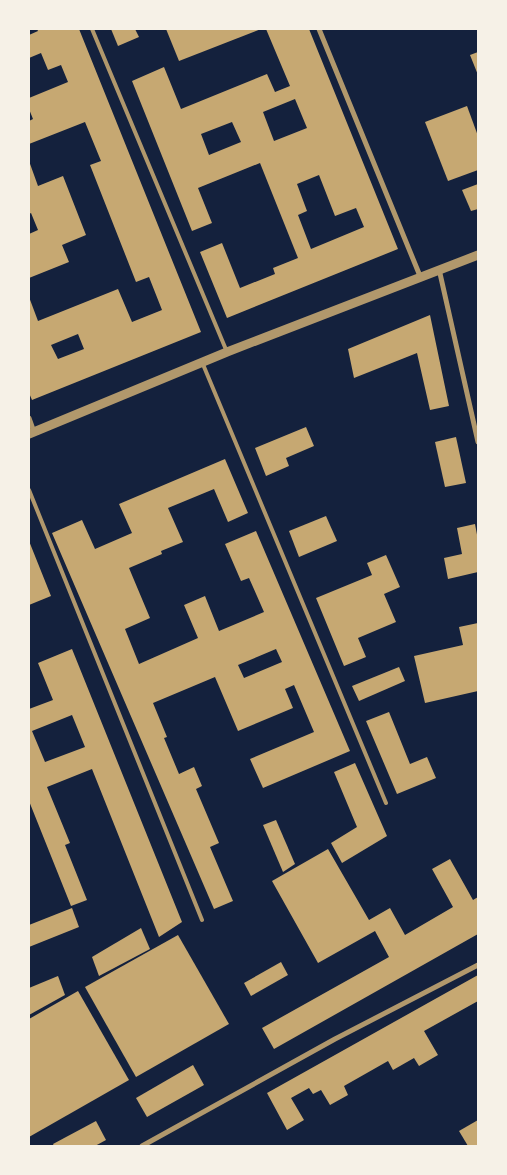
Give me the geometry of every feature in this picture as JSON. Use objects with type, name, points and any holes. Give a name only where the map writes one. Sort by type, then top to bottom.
[{"type":"street","points":[[319,29],[420,276]]},
{"type":"street","points":[[29,418],[32,433],[227,352],[478,255]]},
{"type":"street","points":[[439,269],[478,442]]},
{"type":"street","points":[[142,1146],[335,1039],[478,965]]},
{"type":"lane","points":[[92,29],[227,352]]},
{"type":"lane","points":[[202,362],[386,803]]},
{"type":"lane","points":[[29,490],[202,920]]},
{"type":"building","points":[[37,29],[79,29],[201,332],[32,400],[29,393],[29,297],[38,321],[118,289],[132,322],[162,310],[149,277],[136,282],[90,165],[101,161],[85,122],[29,144],[29,121],[33,119],[29,109],[29,98],[68,82],[61,65],[48,70],[41,53],[29,58],[29,35],[38,31]],"holes":[[[78,334],[84,349],[58,359],[51,345]]]},
{"type":"building","points":[[111,29],[135,29],[139,37],[118,46]]},
{"type":"building","points":[[166,29],[261,29],[179,61]]},
{"type":"building","points":[[266,29],[309,29],[398,249],[227,318],[200,252],[222,243],[240,288],[275,274],[273,268],[298,258],[260,163],[198,188],[212,223],[192,231],[132,81],[164,67],[181,109],[267,74],[275,92],[290,86]],"holes":[[[295,99],[307,128],[274,141],[263,112]],[[232,122],[241,142],[209,155],[201,134]],[[319,175],[335,216],[356,208],[364,227],[311,249],[298,215],[307,211],[297,184]]]},
{"type":"building","points":[[478,52],[478,75],[470,55]]},
{"type":"building","points":[[467,106],[478,136],[478,170],[448,181],[425,122]]},
{"type":"building","points":[[29,161],[38,186],[63,176],[86,235],[62,245],[69,262],[29,278],[29,234],[38,230],[31,213],[29,214]]},
{"type":"building","points":[[478,184],[478,209],[471,211],[462,190]]},
{"type":"building","points":[[430,315],[449,406],[430,410],[417,353],[354,378],[348,349]]},
{"type":"building","points":[[306,427],[314,446],[286,458],[289,466],[266,476],[255,448]]},
{"type":"building","points":[[456,437],[466,483],[445,487],[435,442]]},
{"type":"building","points":[[225,459],[248,513],[228,522],[214,489],[168,508],[183,542],[161,551],[162,554],[129,568],[150,618],[125,629],[139,664],[198,638],[184,605],[205,596],[219,631],[264,612],[249,578],[241,581],[225,544],[256,531],[350,751],[263,788],[250,759],[314,732],[294,685],[285,689],[293,708],[238,731],[215,677],[153,703],[167,737],[164,738],[179,774],[194,767],[202,786],[196,789],[219,843],[210,847],[233,901],[214,909],[52,533],[82,520],[95,549],[132,533],[119,504]],"holes":[[[276,649],[282,662],[244,678],[238,665]]]},
{"type":"building","points":[[326,516],[337,541],[299,557],[289,531]]},
{"type":"building","points":[[475,524],[478,540],[478,572],[448,579],[444,558],[462,554],[457,528]]},
{"type":"building","points":[[29,541],[51,596],[29,605]]},
{"type":"building","points":[[386,555],[400,587],[384,594],[396,622],[358,638],[366,657],[344,666],[316,598],[372,575],[367,563]]},
{"type":"building","points":[[478,623],[478,691],[425,703],[414,656],[463,645],[459,627]]},
{"type":"building","points":[[72,649],[182,922],[159,937],[92,769],[47,787],[70,843],[65,845],[87,900],[71,906],[29,801],[29,709],[53,700],[38,663]],"holes":[[[72,715],[85,747],[45,762],[32,731]]]},
{"type":"building","points":[[399,667],[405,681],[359,701],[352,686]]},
{"type":"building","points":[[389,712],[410,764],[427,757],[436,778],[397,794],[366,721]]},
{"type":"building","points":[[355,763],[387,836],[342,863],[331,843],[357,827],[334,772]]},
{"type":"building","points":[[276,820],[295,864],[283,872],[263,825]]},
{"type":"building","points":[[328,849],[369,920],[390,908],[405,935],[453,907],[432,869],[450,859],[473,900],[478,897],[478,934],[274,1049],[262,1028],[389,957],[375,931],[318,963],[272,881]]},
{"type":"building","points":[[72,908],[79,927],[29,947],[29,925]]},
{"type":"building","points":[[141,928],[150,949],[99,976],[92,957]]},
{"type":"building","points":[[178,935],[229,1024],[136,1077],[85,987]]},
{"type":"building","points":[[281,962],[288,975],[251,996],[244,983]]},
{"type":"building","points":[[478,975],[478,1001],[424,1031],[438,1055],[419,1066],[414,1058],[393,1070],[388,1061],[344,1086],[348,1095],[330,1105],[321,1090],[313,1094],[309,1088],[291,1098],[304,1120],[287,1130],[267,1093]]},
{"type":"building","points":[[58,976],[65,995],[29,1015],[29,988]]},
{"type":"building","points":[[78,991],[129,1080],[29,1137],[29,1019]]},
{"type":"building","points":[[193,1065],[204,1085],[147,1117],[136,1098]]},
{"type":"building","points":[[478,1120],[478,1146],[468,1146],[459,1131]]},
{"type":"building","points":[[96,1121],[106,1140],[95,1146],[54,1146],[53,1144]]}]
